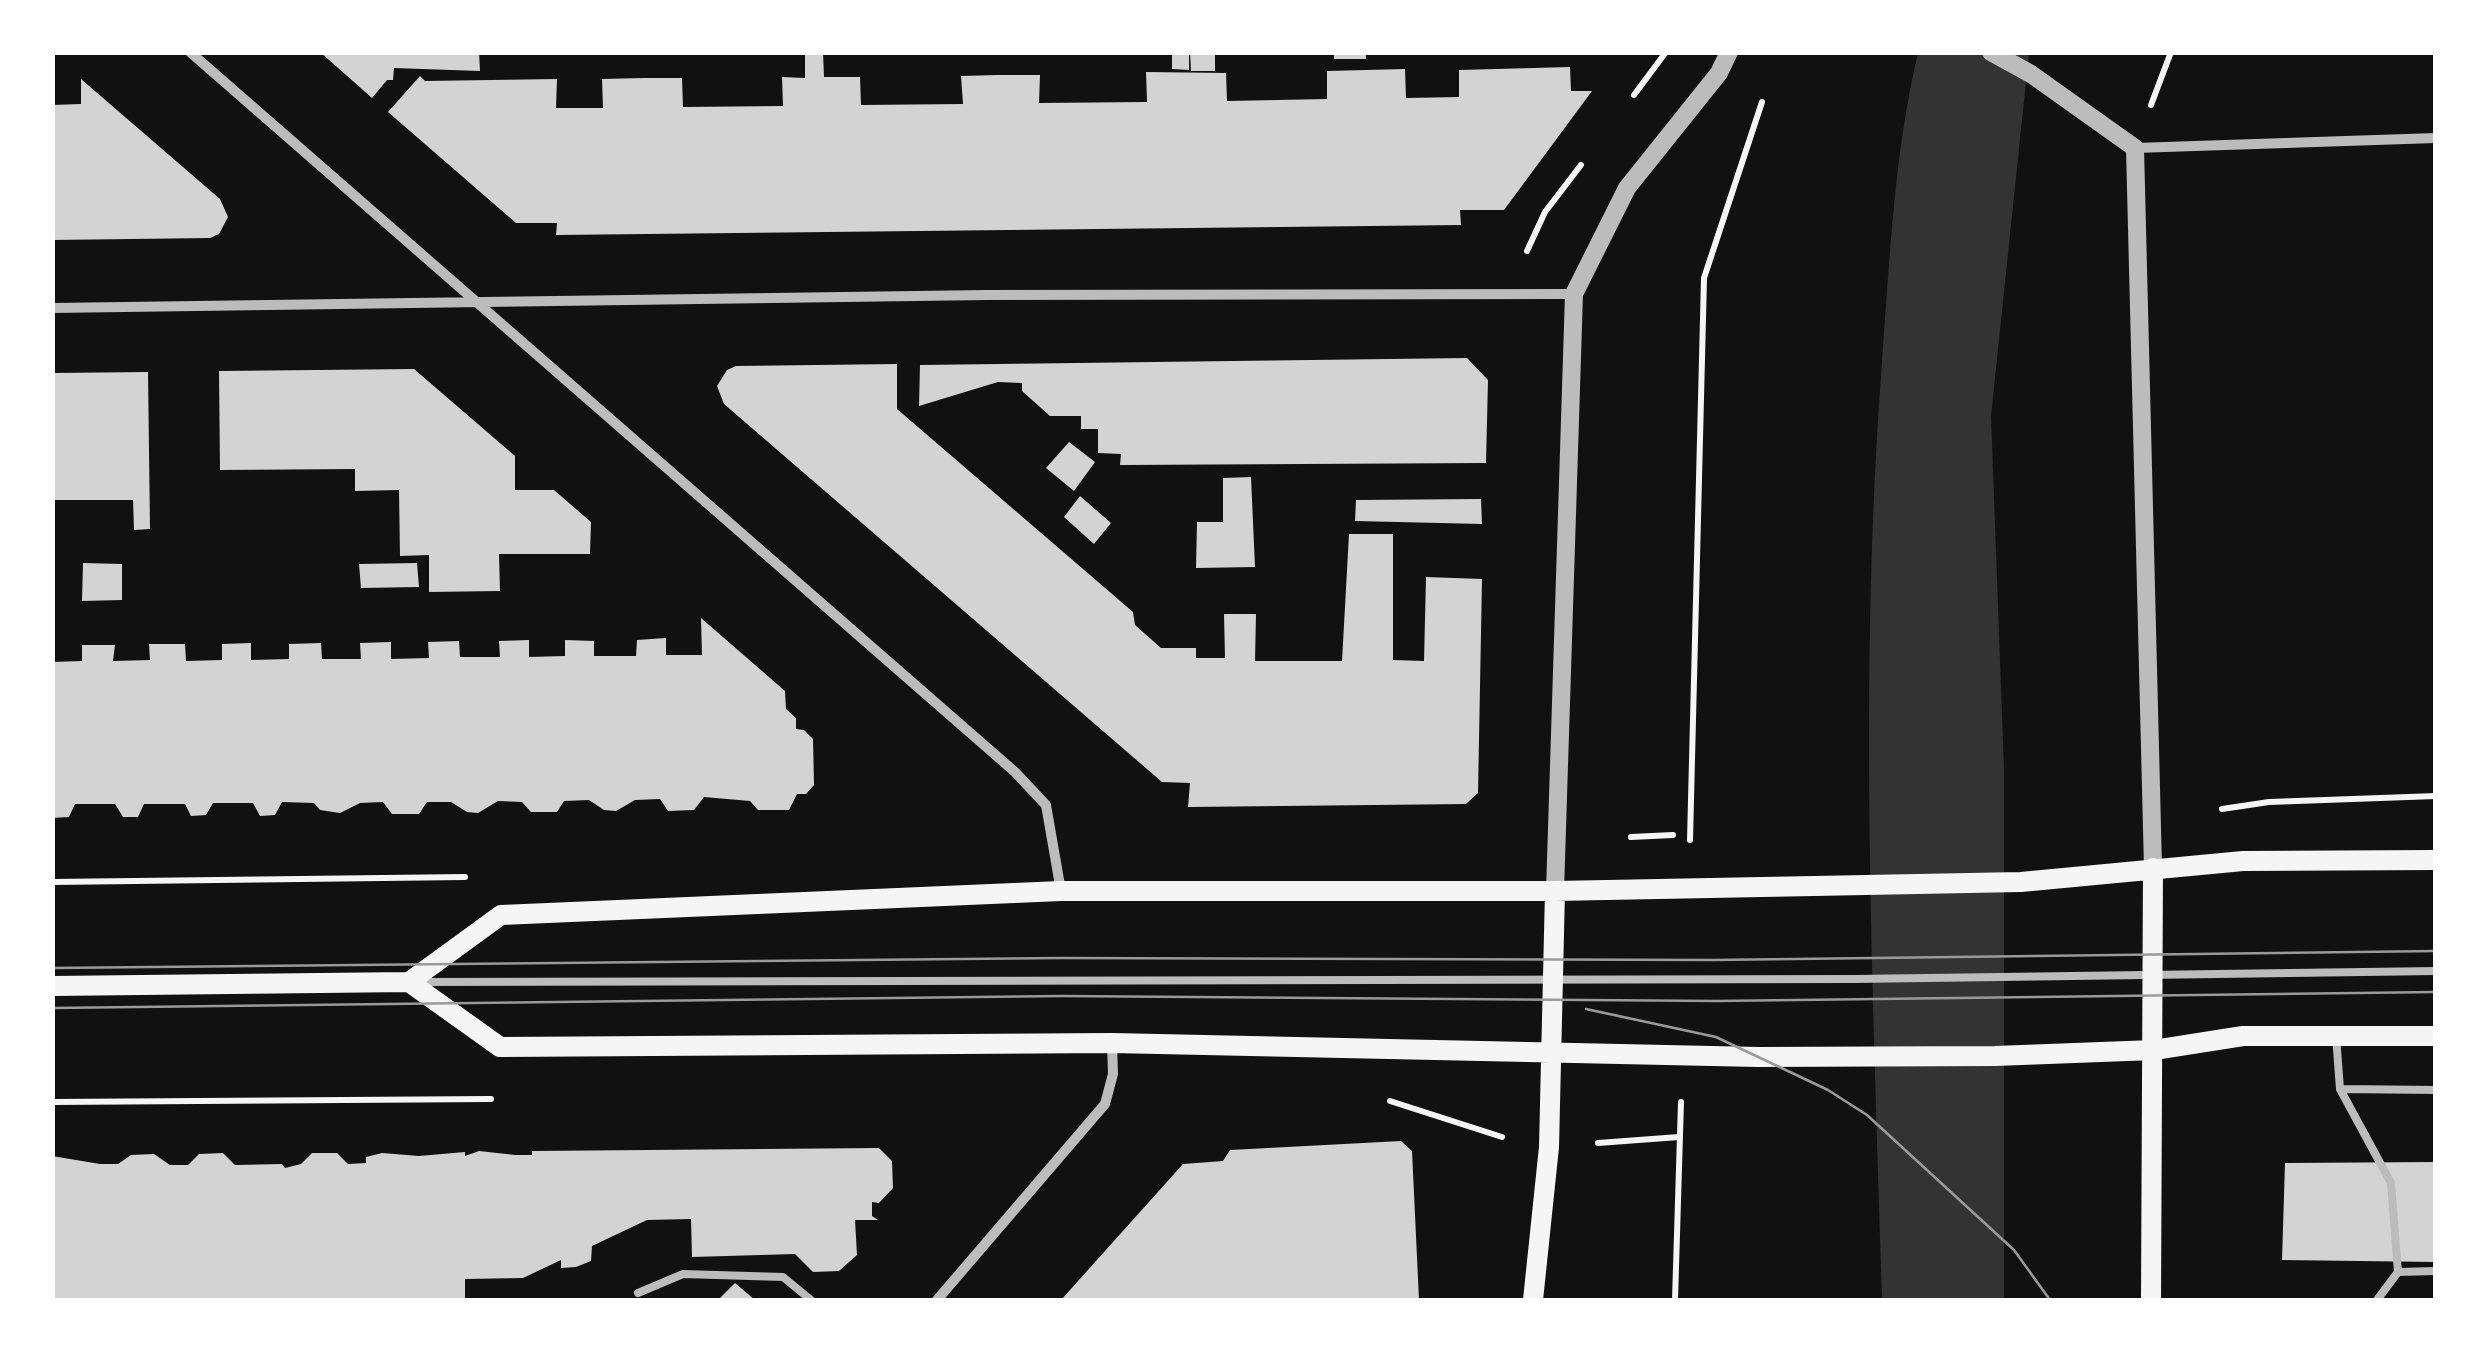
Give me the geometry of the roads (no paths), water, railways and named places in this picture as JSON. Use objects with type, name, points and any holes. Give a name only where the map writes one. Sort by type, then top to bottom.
[{"type":"main road","points":[[52,986],[409,982],[501,914],[1060,890],[1555,891],[2021,882],[2243,861],[2436,860]]},
{"type":"main road","points":[[2150,1300],[2153,868]]},
{"type":"main road","points":[[1533,1300],[1550,1147],[1555,891]]},
{"type":"main road","points":[[409,982],[500,1047],[1112,1043],[1683,1055],[2014,1056],[2154,1050],[2243,1036],[2436,1036]]},
{"type":"street","points":[[190,52],[1015,772],[1046,804],[1060,890]]},
{"type":"street","points":[[1555,891],[1574,294],[1627,188],[1719,72],[1728,52]]},
{"type":"street","points":[[1991,52],[2031,74],[2135,148],[2436,138]]},
{"type":"street","points":[[2135,148],[2153,868]]},
{"type":"street","points":[[52,308],[987,295],[1574,294]]},
{"type":"street","points":[[937,1300],[1105,1104],[1113,1074],[1112,1043]]},
{"type":"lane","points":[[409,982],[1854,979],[2436,970]]},
{"type":"lane","points":[[2336,1036],[2340,1089],[2390,1183],[2398,1272],[2377,1300]]},
{"type":"lane","points":[[2340,1089],[2436,1090]]},
{"type":"lane","points":[[2398,1272],[2436,1271]]},
{"type":"lane","points":[[638,1294],[682,1274],[782,1277],[810,1300]]},
{"type":"tram line","points":[[52,968],[1061,958],[1713,960],[2436,951]]},
{"type":"tram line","points":[[52,1008],[1061,996],[1716,1001],[2436,992]]},
{"type":"tram line","points":[[1586,1009],[1716,1037],[1828,1090],[1867,1115],[2014,1250],[2050,1300]]}]
